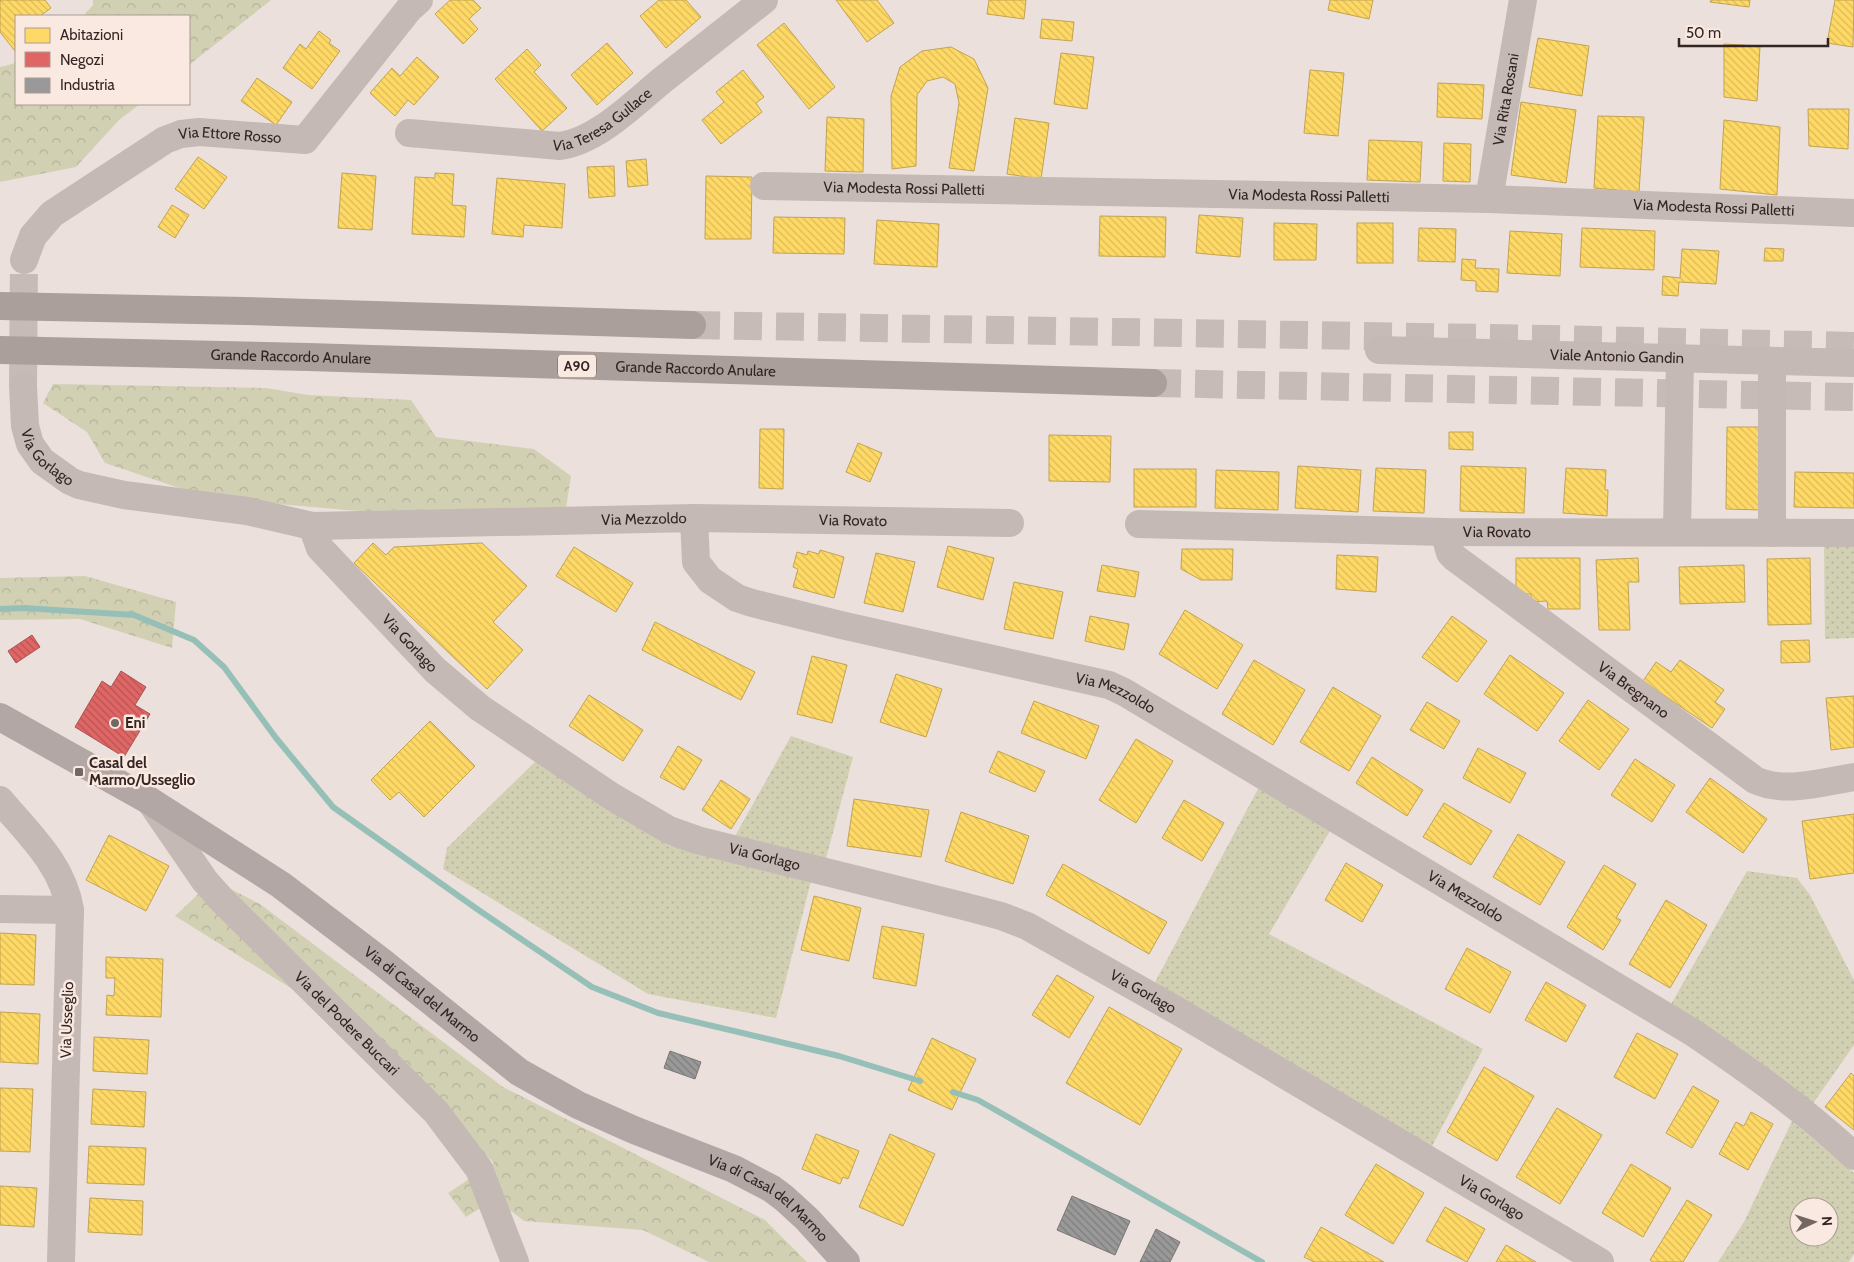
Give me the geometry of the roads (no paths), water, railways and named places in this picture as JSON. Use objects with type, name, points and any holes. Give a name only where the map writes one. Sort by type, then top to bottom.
[{"type":"highway","points":[[0,306],[245,311],[692,325]]},
{"type":"highway","name":"Grande Raccordo Anulare","points":[[0,350],[308,357],[1153,383]]},
{"type":"main road","name":"Via di Casal del Marmo","points":[[0,717],[150,801],[281,885],[374,956],[519,1072],[578,1106],[734,1169],[758,1181],[794,1206],[846,1262]]},
{"type":"street","name":"Via Ettore Rosso","points":[[24,260],[33,236],[52,214],[165,140],[182,134],[199,132],[305,140],[409,9],[419,0]]},
{"type":"street","name":"Via Teresa Gullace","points":[[409,133],[560,146],[574,144],[595,133],[764,0]]},
{"type":"street","name":"Via Rita Rosani","points":[[1490,199],[1523,0]]},
{"type":"street","name":"Via Modesta Rossi Palletti","points":[[764,186],[1490,199],[1854,214]]},
{"type":"street","name":"Viale Antonio Gandin","points":[[1379,350],[1854,362]]},
{"type":"street","points":[[1677,532],[1680,358]]},
{"type":"street","points":[[1772,361],[1772,534]]},
{"type":"street","name":"Via Gorlago","points":[[23,386],[25,426],[30,444],[42,461],[80,485],[124,495],[247,512],[312,526],[320,548],[442,676],[480,708],[611,796],[669,830],[698,840],[967,906],[1027,926],[1181,1013],[1600,1262]]},
{"type":"street","name":"Via Rovato","points":[[694,518],[1010,523]]},
{"type":"street","name":"Via Mezzoldo","points":[[312,526],[694,518],[696,562],[710,580],[737,598],[840,625],[1109,685],[1124,692],[1692,1032],[1807,1114],[1854,1156]]},
{"type":"street","name":"Via Rovato","points":[[1139,524],[1444,532],[1854,533]]},
{"type":"street","name":"Via Bregnano","points":[[1444,532],[1450,552],[1455,558],[1755,780],[1767,784],[1792,786],[1854,777]]},
{"type":"street","name":"Via Usseglio","points":[[0,800],[54,866],[64,888],[70,910],[61,1262]]},
{"type":"street","name":"Via del Podere Buccari","points":[[150,801],[205,881],[222,900],[436,1112],[479,1170],[516,1262]]},
{"type":"street","points":[[0,909],[70,910]]},
{"type":"waterway","points":[[0,609],[24,608],[134,615],[194,640],[224,667],[276,738],[333,807],[477,909],[592,987],[658,1013],[839,1056],[920,1081]]},
{"type":"waterway","points":[[953,1092],[978,1100],[1262,1262]]},
{"type":"tunnel","points":[[23,386],[24,260]]},
{"type":"tunnel","points":[[692,325],[1854,346]]},
{"type":"tunnel","points":[[1153,383],[1854,397]]},
{"type":"place","name":"Eni","points":[[115,723]]},
{"type":"place","name":"Casal del Marmo/Usseglio","points":[[79,772]]}]
